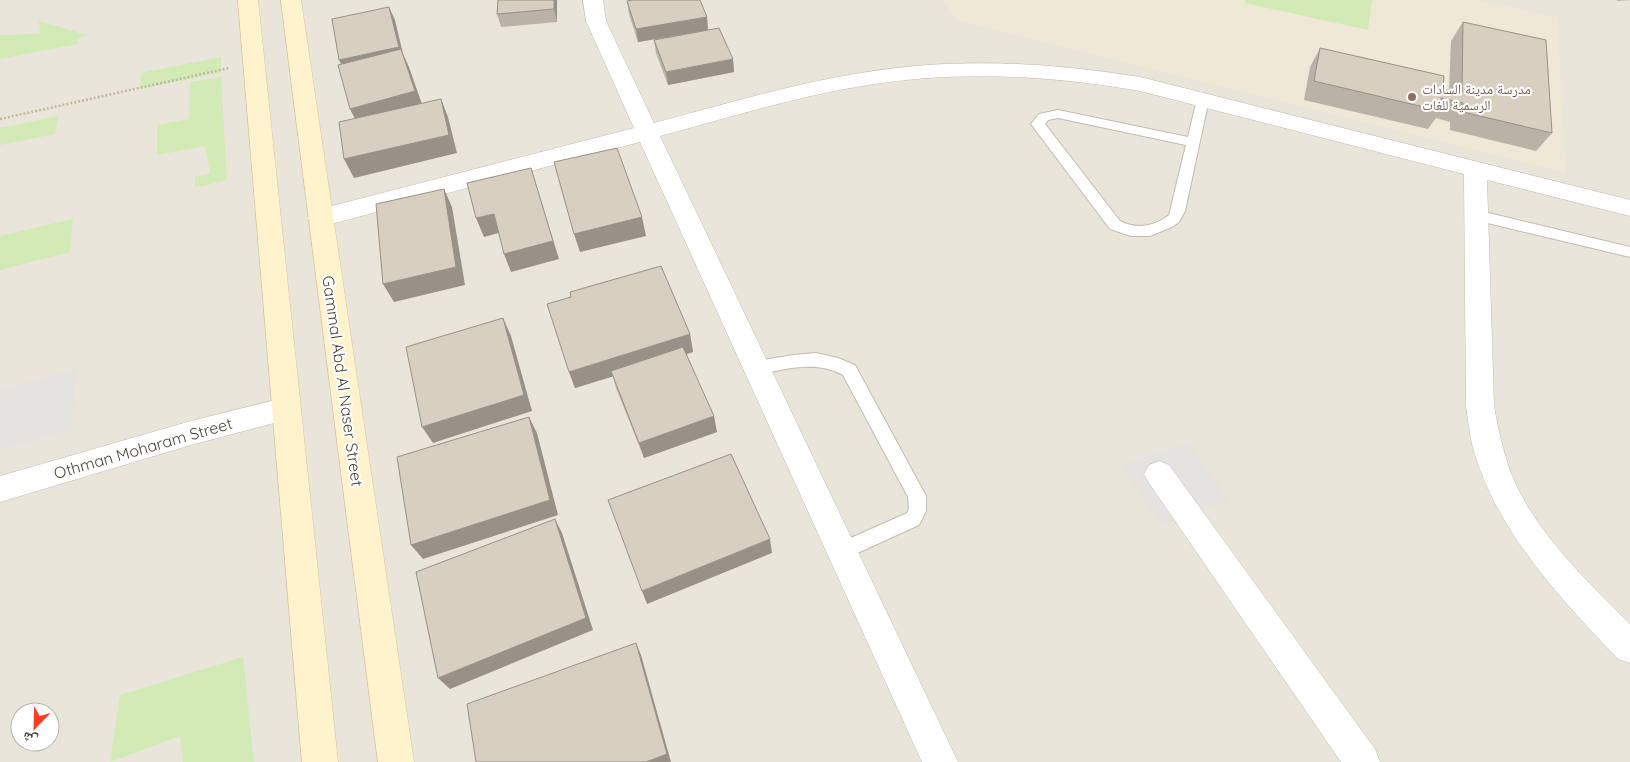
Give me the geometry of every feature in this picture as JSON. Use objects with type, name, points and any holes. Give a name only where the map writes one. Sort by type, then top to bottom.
[{"type":"main road","points":[[248,0],[320,762]]},
{"type":"main road","name":"Gammal Abd Al Naser Street","points":[[291,0],[396,762]]},
{"type":"street","points":[[593,0],[596,21],[647,133],[940,762]]},
{"type":"street","points":[[320,218],[845,82],[887,74],[956,68],[1029,68],[1140,84],[1630,208]]},
{"type":"street","points":[[1475,169],[1480,406],[1483,432],[1490,458],[1514,509],[1539,547],[1564,578],[1630,647]]},
{"type":"street","name":"Othman Moharam Street","points":[[0,489],[191,432],[287,409]]},
{"type":"street","points":[[1159,474],[1362,762]]},
{"type":"lane","points":[[1193,142],[1058,114],[1044,117],[1038,124],[1115,225],[1133,232],[1164,226],[1176,216],[1203,99]]},
{"type":"lane","points":[[1476,216],[1630,252]]},
{"type":"lane","points":[[757,368],[819,359],[830,360],[849,370],[917,496],[917,513],[913,519],[842,551]]},
{"type":"path","points":[[0,119],[254,62]]},
{"type":"shaded area","points":[[0,0],[1630,0],[1630,762],[0,762]]},
{"type":"shaded area","name":"مدرسة مدينة السادات الرسمية للغات","points":[[942,0],[1478,0],[1557,17],[1566,173],[959,21]]},
{"type":"shaded area","points":[[76,369],[71,430],[0,450],[0,390]]},
{"type":"shaded area","points":[[1188,442],[1229,501],[1161,525],[1122,465]]},
{"type":"green space","points":[[1245,0],[1372,0],[1368,30],[1245,3]]},
{"type":"green space","points":[[39,21],[87,35],[78,39],[78,44],[0,59],[0,35],[40,34]]},
{"type":"green space","points":[[221,57],[221,73],[140,89],[141,73]]},
{"type":"green space","points":[[221,77],[227,180],[195,188],[195,177],[210,173],[205,146],[157,155],[157,125],[189,119],[190,82]]},
{"type":"green space","points":[[58,116],[55,134],[0,145],[0,128]]},
{"type":"green space","points":[[73,219],[70,252],[0,270],[0,236]]},
{"type":"green space","points":[[243,657],[254,762],[183,762],[180,736],[110,762],[120,695]]},
{"type":"building","points":[[498,0],[554,0],[554,9],[497,14]]},
{"type":"building","points":[[700,0],[707,17],[636,29],[627,1]]},
{"type":"building","points":[[389,7],[399,47],[339,60],[332,19]]},
{"type":"building","points":[[1463,22],[1546,40],[1552,133],[1463,112],[1463,103],[1441,98],[1441,111],[1314,81],[1320,48],[1444,76],[1443,89],[1462,93]]},
{"type":"building","points":[[719,28],[733,59],[666,72],[654,40]]},
{"type":"building","points":[[401,49],[415,91],[350,109],[338,65]]},
{"type":"building","points":[[441,99],[449,135],[344,159],[339,122]]},
{"type":"building","points":[[617,148],[642,217],[574,234],[554,162]]},
{"type":"building","points":[[531,168],[553,241],[504,254],[494,214],[476,218],[467,183]]},
{"type":"building","points":[[444,189],[456,267],[383,284],[376,204]]},
{"type":"building","points":[[661,266],[690,334],[569,372],[547,304],[571,297],[570,292]]},
{"type":"building","points":[[503,318],[524,395],[422,427],[406,347]]},
{"type":"building","points":[[683,347],[714,416],[639,443],[611,371]]},
{"type":"building","points":[[529,417],[550,500],[411,545],[397,457]]},
{"type":"building","points":[[731,454],[770,539],[642,591],[608,500]]},
{"type":"building","points":[[555,519],[586,618],[438,678],[416,572]]},
{"type":"building","points":[[636,643],[667,754],[646,762],[476,762],[467,704]]},
{"type":"place","name":"مدرسة مدينة السادات الرسمية للغات","points":[[1412,97]]}]
